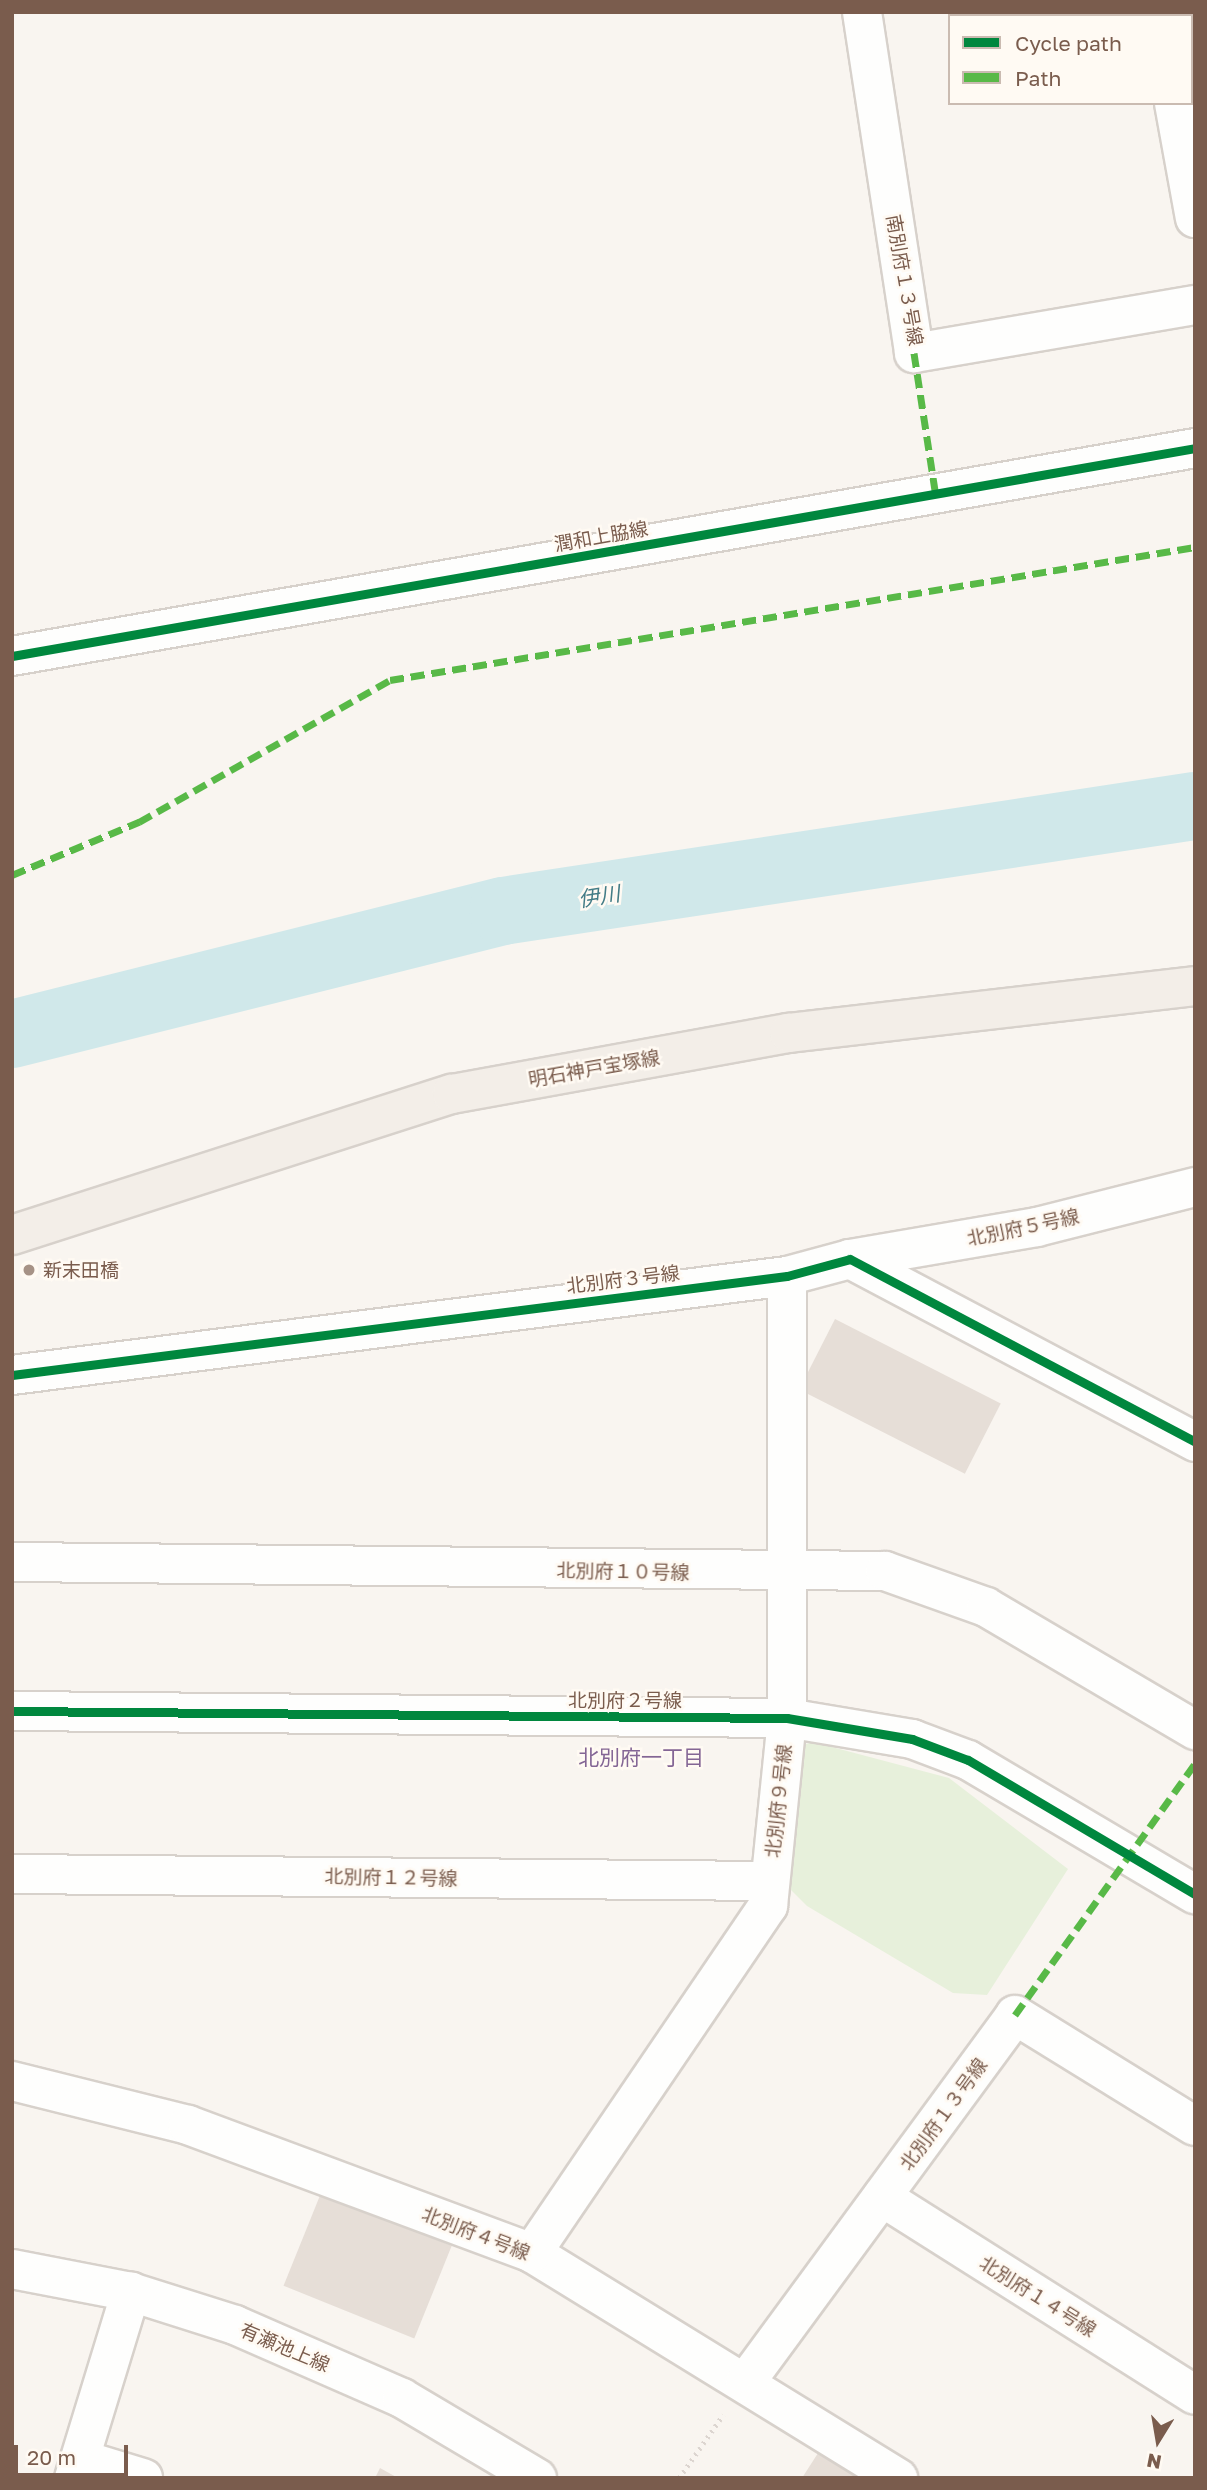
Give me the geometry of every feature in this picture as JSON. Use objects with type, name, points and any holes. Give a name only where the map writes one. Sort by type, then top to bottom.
[{"type":"main road","name":"明石神戸宝塚線","points":[[12,1235],[452,1094],[789,1033],[1195,986]]},
{"type":"street","name":"南別府１３号線","points":[[862,12],[914,354],[1195,305]]},
{"type":"street","points":[[1174,105],[1195,218]]},
{"type":"street","name":"潤和上脇線","points":[[12,656],[1195,448]]},
{"type":"street","name":"北別府５号線","points":[[850,1259],[1037,1227],[1195,1187]]},
{"type":"street","points":[[850,1259],[1195,1441]]},
{"type":"street","name":"北別府３号線","points":[[12,1375],[787,1276],[850,1259]]},
{"type":"street","name":"北別府９号線","points":[[532,2253],[768,1906],[787,1717],[787,1276]]},
{"type":"street","name":"北別府１０号線","points":[[12,1562],[787,1574],[885,1571],[986,1607],[1195,1730]]},
{"type":"street","name":"北別府２号線","points":[[12,1711],[787,1717],[912,1739],[968,1760],[1195,1894]]},
{"type":"street","name":"北別府１２号線","points":[[12,1874],[770,1881]]},
{"type":"street","name":"北別府１３号線","points":[[745,2383],[1015,2015],[1195,2126]]},
{"type":"street","name":"北別府４号線","points":[[12,2081],[188,2125],[532,2253],[898,2478]]},
{"type":"street","name":"北別府１４号線","points":[[882,2197],[1195,2395]]},
{"type":"street","name":"有瀬池上線","points":[[12,2269],[131,2292],[235,2325],[402,2398],[537,2478]]},
{"type":"street","points":[[131,2292],[77,2468],[143,2478]]},
{"type":"path","points":[[679,2478],[745,2383]]},
{"type":"green space","points":[[813,1742],[949,1778],[1068,1869],[987,1995],[953,1993],[807,1906],[780,1879],[796,1747]]},
{"type":"building","points":[[835,1319],[1001,1403],[965,1474],[799,1389]]},
{"type":"building","points":[[321,2193],[452,2246],[414,2339],[284,2286]]},
{"type":"building","points":[[820,2450],[864,2478],[802,2478]]},
{"type":"building","points":[[380,2468],[398,2478],[375,2478]]},
{"type":"waterway","name":"伊川","points":[[12,1034],[503,911],[1195,806]]},
{"type":"marked path","points":[[914,353],[936,496]]},
{"type":"marked path","points":[[12,875],[139,822],[390,680],[1195,547]]},
{"type":"marked path","points":[[1015,2015],[1195,1764]]},
{"type":"cycle path","points":[[12,656],[1195,448]]},
{"type":"cycle path","points":[[12,1375],[787,1276],[850,1259],[1195,1442]]},
{"type":"cycle path","points":[[12,1711],[787,1718],[912,1739],[968,1760],[1195,1894]]},
{"type":"place","name":"新末田橋","points":[[29,1270]]},
{"type":"district","name":"北別府一丁目","points":[[641,1757]]}]
